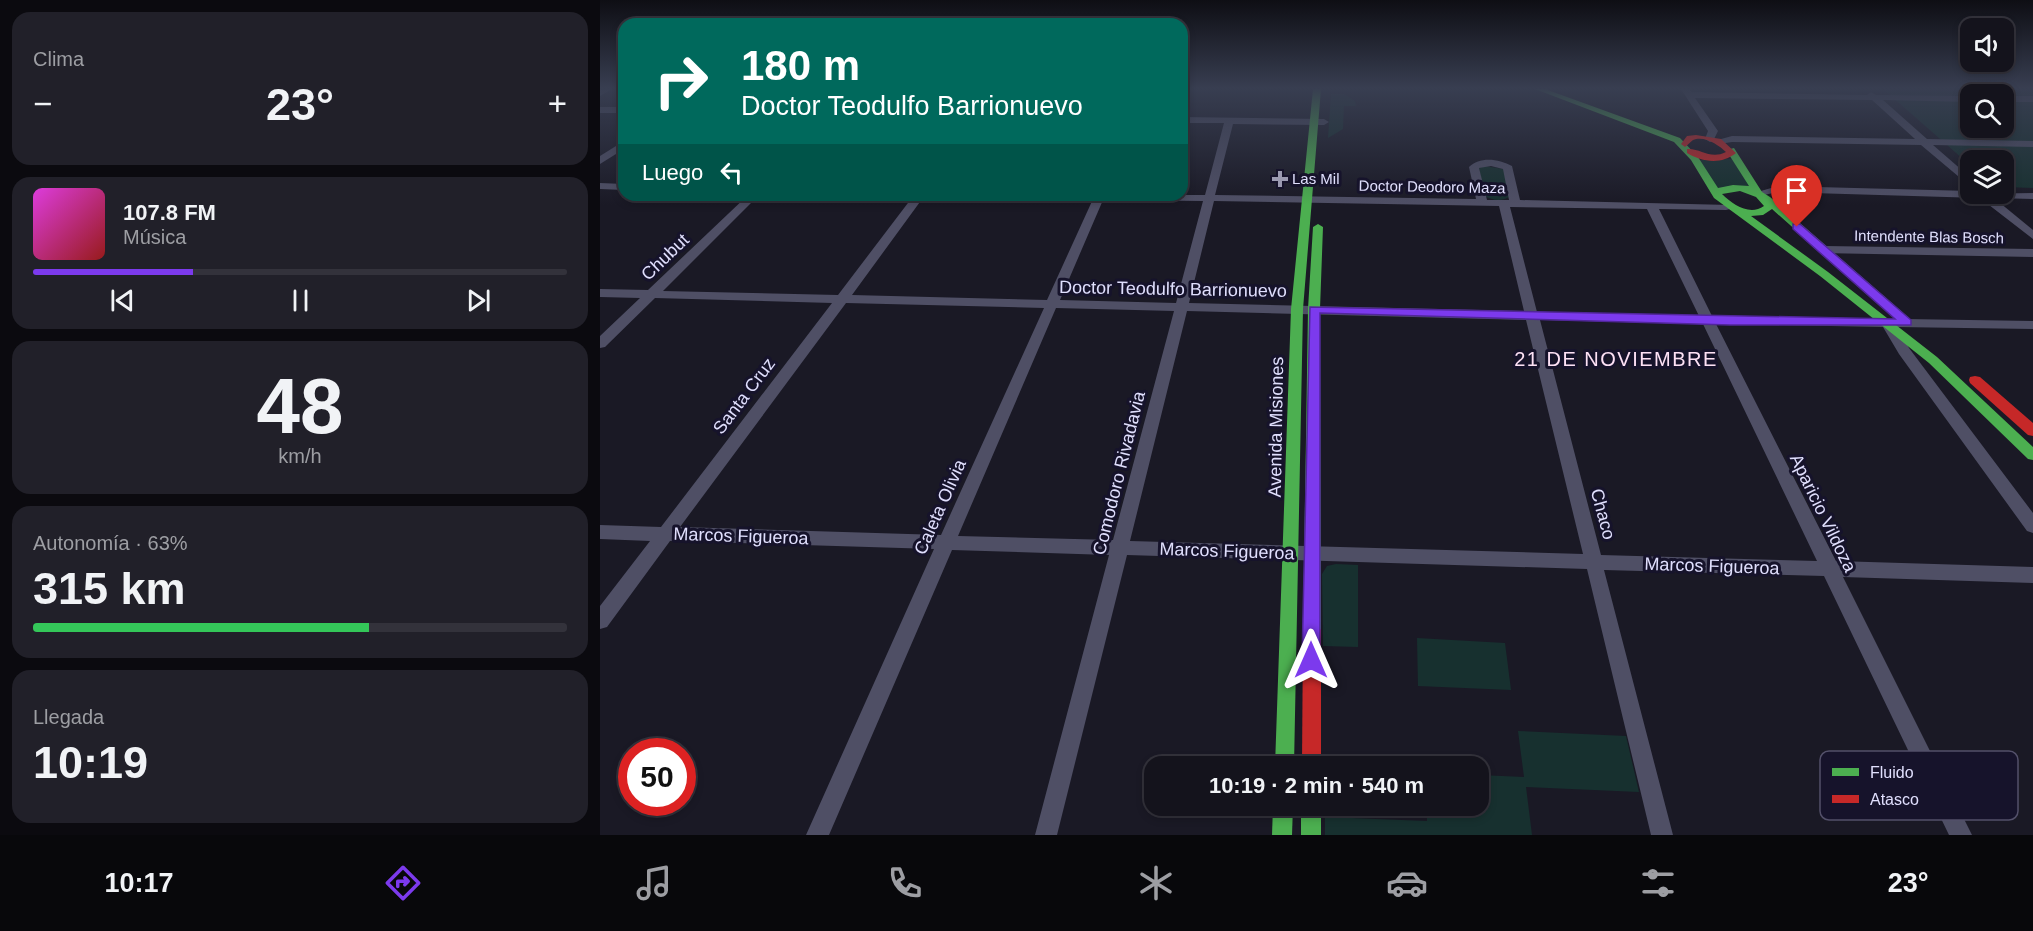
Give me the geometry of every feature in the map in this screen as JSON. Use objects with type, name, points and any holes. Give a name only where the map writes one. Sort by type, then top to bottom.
[{"type":"main road","name":"Avenida Misiones","points":[[1284,756],[1297,309],[1313,201],[1319,128]]},
{"type":"main road","points":[[1656,128],[1700,143],[1731,150],[1769,206],[1762,212],[1726,205]]},
{"type":"main road","points":[[1661,128],[1700,143],[1726,205],[1751,219],[1888,324],[1983,405],[2033,455]]},
{"type":"main road","points":[[1700,143],[1702,157],[1729,156],[1731,150]]},
{"type":"main road","points":[[1726,205],[1720,190],[1729,188],[1761,195],[2033,431]]},
{"type":"main road","name":"Avenida Misiones","points":[[1311,756],[1313,201]]},
{"type":"main road","points":[[1282,835],[1283,816]]},
{"type":"main road","points":[[1311,816],[1311,835]]},
{"type":"street","name":"Comodoro Rivadavia","points":[[1046,835],[1122,548],[1180,307],[1227,128]]},
{"type":"street","points":[[1700,143],[1713,131],[1711,128]]},
{"type":"street","points":[[1908,128],[1960,174]]},
{"type":"street","points":[[1700,143],[1732,139],[2033,144]]},
{"type":"street","points":[[600,161],[618,148]]},
{"type":"street","name":"Chaco","points":[[1482,203],[1474,167],[1479,164],[1500,164],[1508,168],[1509,204],[1530,314],[1595,563],[1662,835]]},
{"type":"street","points":[[600,186],[618,187]]},
{"type":"street","points":[[1761,195],[1778,189],[1960,193]]},
{"type":"street","points":[[2014,195],[2033,196]]},
{"type":"street","name":"Doctor Deodoro Maza","points":[[1188,198],[1652,207],[1726,205]]},
{"type":"street","name":"Chubut","points":[[600,344],[748,201]]},
{"type":"street","name":"Santa Cruz","points":[[600,621],[916,201]]},
{"type":"street","name":"Caleta Olivia","points":[[817,835],[1098,201]]},
{"type":"street","points":[[1995,204],[2033,236]]},
{"type":"street","name":"Aparicio Vildoza","points":[[1652,207],[1919,751]]},
{"type":"street","name":"Intendente Blas Bosch","points":[[1824,250],[2033,253]]},
{"type":"street","name":"Doctor Teodulfo Barrionuevo","points":[[600,293],[1707,320],[2033,325]]},
{"type":"street","points":[[1888,324],[1904,351],[2033,526]]},
{"type":"street","name":"Marcos Figueroa","points":[[600,532],[2033,575]]},
{"type":"street","name":"Aparicio Vildoza","points":[[1954,820],[1961,835]]},
{"type":"green space","points":[[1329,128],[1343,128],[1343,129],[1328,138]]},
{"type":"green space","points":[[1928,128],[1960,128],[1960,138],[2014,138],[2014,128],[2033,128],[2033,188],[2014,187],[2014,150],[1960,150],[1960,156]]},
{"type":"green space","points":[[1732,159],[1751,188],[1717,189],[1699,160]]},
{"type":"green space","points":[[1484,166],[1504,169],[1509,197],[1496,200],[1484,196],[1479,168]]},
{"type":"green space","points":[[1358,565],[1358,647],[1323,646],[1322,574],[1327,566]]},
{"type":"green space","points":[[1417,638],[1505,643],[1511,690],[1418,686]]},
{"type":"green space","points":[[1518,731],[1626,736],[1639,792],[1526,787],[1532,835],[1325,835],[1325,817],[1427,821],[1427,816],[1489,816],[1489,775],[1524,777]]},
{"type":"traffic: fast","points":[[1284,756],[1297,309],[1313,128]]},
{"type":"traffic: fast","points":[[1644,128],[1677,140],[1687,149],[1717,194]]},
{"type":"traffic: fast","points":[[1731,150],[1758,193]]},
{"type":"traffic: fast","points":[[1725,189],[1747,189],[1759,195],[1769,206],[1762,212],[1748,213],[1734,209],[1717,194],[1718,191],[1725,189]]},
{"type":"traffic: fast","points":[[1767,199],[1905,321]]},
{"type":"traffic: fast","points":[[1737,211],[1824,274],[1933,360],[2033,455]]},
{"type":"traffic: fast","points":[[1312,630],[1314,309],[1318,227]]},
{"type":"traffic: fast","points":[[1282,835],[1283,816]]},
{"type":"traffic: fast","points":[[1311,816],[1311,835]]},
{"type":"traffic: jam","points":[[1685,144],[1690,138],[1708,138],[1723,144],[1731,153],[1721,158],[1710,158],[1690,151]]},
{"type":"traffic: jam","points":[[1975,380],[2033,431]]},
{"type":"traffic: jam","points":[[1311,756],[1312,630]]},
{"type":"place","name":"Las Mil","points":[[1280,179]]},
{"type":"district","name":"21 DE NOVIEMBRE","points":[[1616,359]]},
{"type":"route","points":[[1311,660],[1314,309],[1730,321],[1907,323],[1797,227]]}]
